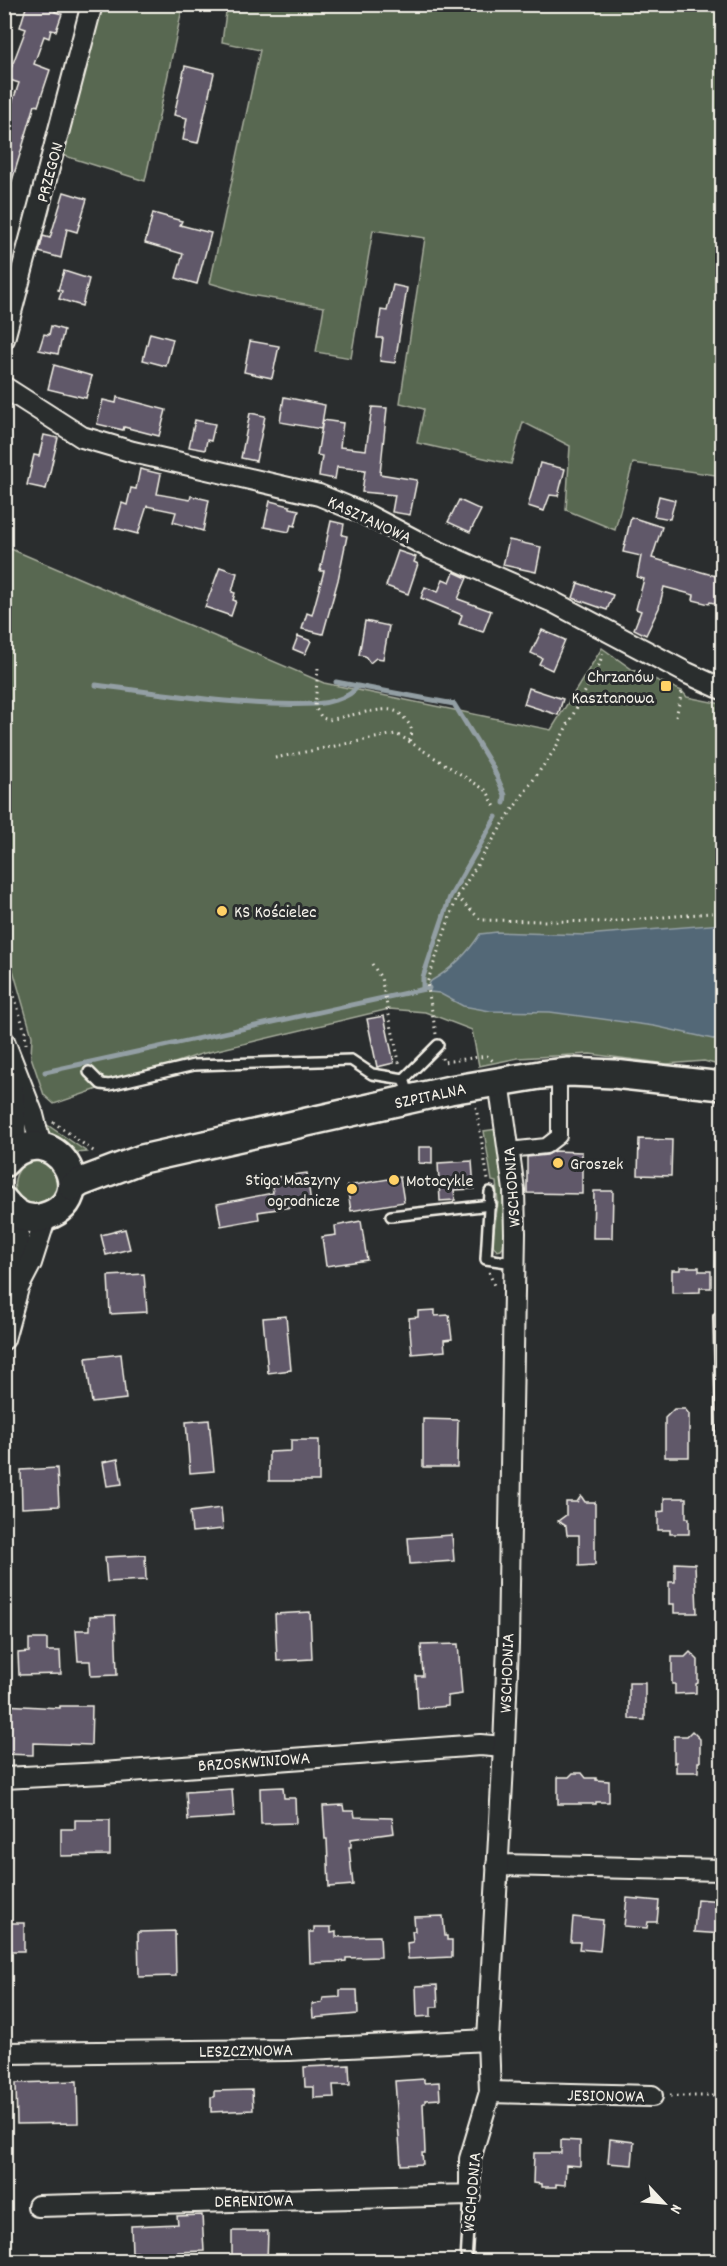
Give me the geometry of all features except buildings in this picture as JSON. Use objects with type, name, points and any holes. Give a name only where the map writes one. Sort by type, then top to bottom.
[{"type":"main road","name":"SZPITALNA","points":[[73,1187],[142,1159],[407,1089],[569,1072],[641,1076],[723,1086]]},
{"type":"main road","name":"SZPITALNA","points":[[31,1155],[75,1161],[111,1156],[142,1159]]},
{"type":"main road","points":[[8,1207],[33,1220],[46,1216],[55,1213],[64,1205],[73,1187],[71,1176],[31,1155]]},
{"type":"street","name":"PRZEGON","points":[[4,339],[92,4]]},
{"type":"street","name":"KASZTANOWA","points":[[4,387],[82,437],[133,452],[319,495],[342,504],[430,548],[551,601],[687,673],[723,689]]},
{"type":"street","points":[[7,1050],[33,1115],[31,1155]]},
{"type":"street","name":"WSCHODNIA","points":[[470,2195],[470,2159],[490,2092],[488,2040],[504,1747],[514,1190],[499,1081]]},
{"type":"street","points":[[509,1150],[546,1146],[559,1136],[559,1086]]},
{"type":"street","points":[[8,1207],[20,1235],[15,1271],[18,1288]]},
{"type":"street","points":[[4,1339],[18,1288],[31,1263],[46,1216]]},
{"type":"street","name":"BRZOSKWINIOWA","points":[[4,1778],[103,1773],[480,1745],[504,1747]]},
{"type":"street","points":[[497,1865],[723,1870]]},
{"type":"street","name":"LESZCZYNOWA","points":[[4,2053],[289,2050],[488,2040]]},
{"type":"street","name":"JESIONOWA","points":[[490,2092],[652,2096]]},
{"type":"street","name":"DERENIOWA","points":[[38,2206],[470,2195]]},
{"type":"lane","points":[[88,1072],[101,1084],[109,1084],[194,1065],[351,1060],[372,1074],[407,1089],[438,1046]]},
{"type":"lane","points":[[490,1192],[486,1259],[514,1263]]},
{"type":"lane","points":[[391,1216],[491,1205]]},
{"type":"lane","points":[[719,1317],[723,1441]]},
{"type":"lane","name":"WSCHODNIA","points":[[466,2262],[470,2195]]},
{"type":"path","points":[[488,1056],[443,1062],[427,983],[457,897],[508,816],[555,748],[614,633]]},
{"type":"path","points":[[318,668],[315,707],[322,718],[329,720],[385,708],[395,710],[411,728],[412,736],[409,742]]},
{"type":"path","points":[[673,685],[692,695]]},
{"type":"path","points":[[676,717],[682,691]]},
{"type":"path","points":[[275,758],[395,734],[488,791],[496,809]]},
{"type":"path","points":[[457,897],[481,920],[607,922],[723,912]]},
{"type":"path","points":[[372,964],[381,983],[407,1089]]},
{"type":"path","points":[[477,1111],[487,1173]]},
{"type":"path","points":[[50,1118],[96,1152]]},
{"type":"path","name":"JESIONOWA","points":[[652,2096],[723,2097]]},
{"type":"green space","points":[[99,5],[183,5],[145,181],[59,154]]},
{"type":"green space","points":[[227,5],[722,5],[722,476],[633,463],[615,530],[566,510],[570,446],[523,422],[511,464],[417,443],[424,409],[400,403],[425,238],[373,230],[351,358],[316,352],[324,307],[250,295],[210,283],[260,50],[222,42]]},
{"type":"green space","points":[[4,546],[324,683],[551,730],[602,648],[633,670],[682,691],[687,697],[722,704],[722,1066],[704,1061],[667,1064],[590,1054],[518,1058],[479,1066],[472,1030],[425,1012],[389,1009],[201,1054],[54,1104],[44,1095],[31,1057],[32,1036],[5,942]]},
{"type":"green space","points":[[43,1122],[87,1152],[73,1151],[60,1145],[50,1135]]},
{"type":"green space","points":[[497,1129],[507,1227],[505,1241],[501,1250],[497,1251],[492,1244],[498,1203],[496,1182],[492,1181],[484,1131]]},
{"type":"green space","points":[[38,1158],[53,1164],[61,1185],[48,1204],[33,1206],[19,1198],[14,1183],[21,1168]]},
{"type":"water","points":[[722,924],[722,1041],[654,1026],[550,1012],[490,1011],[463,1006],[439,993],[430,992],[431,981],[458,960],[480,934],[497,932],[585,935]]},
{"type":"waterway","points":[[336,682],[454,704],[492,766],[505,795],[504,803]]},
{"type":"waterway","points":[[96,685],[261,704],[315,704],[332,701],[344,697],[357,687]]},
{"type":"waterway","points":[[423,989],[423,977],[450,897],[496,817]]},
{"type":"waterway","points":[[45,1072],[429,988]]},
{"type":"place","name":"Chrzanów Kasztanowa","points":[[666,686]]},
{"type":"place","name":"KS Kościelec","points":[[222,911]]},
{"type":"place","name":"Groszek","points":[[558,1163]]},
{"type":"place","name":"Motocykle","points":[[394,1180]]},
{"type":"place","name":"Stiga Maszyny ogrodnicze","points":[[352,1189]]}]
